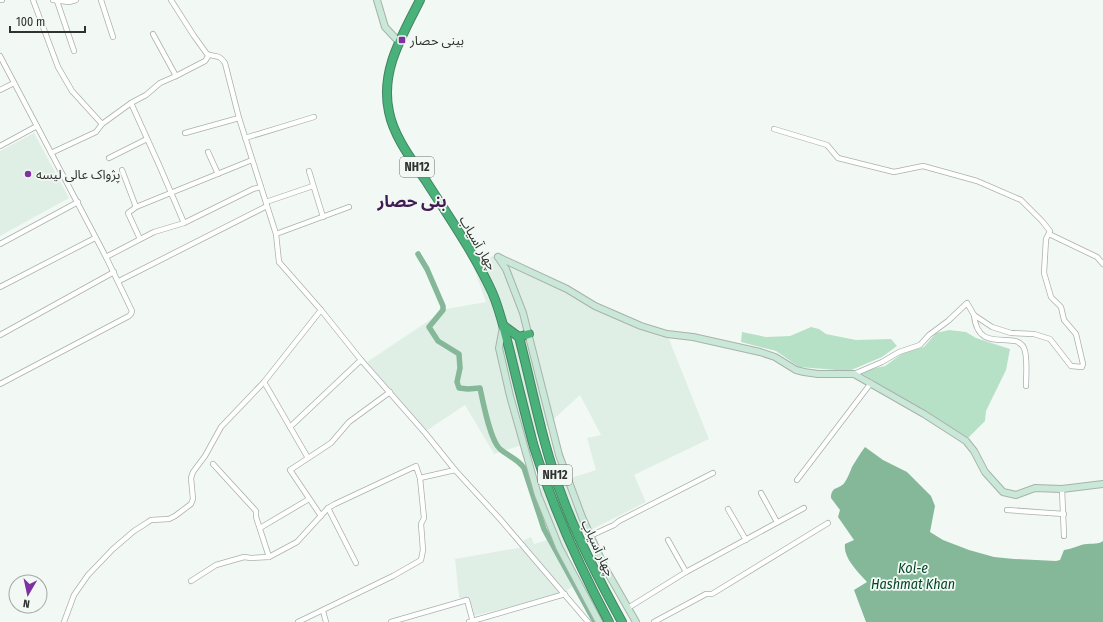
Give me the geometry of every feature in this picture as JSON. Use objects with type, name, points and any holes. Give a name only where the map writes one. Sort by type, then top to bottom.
[{"type":"highway","name":"چهار آسیاب","points":[[420,0],[399,42],[388,71],[386,86],[388,112],[393,126],[409,155],[478,264],[493,295],[504,326],[534,446],[554,506],[571,545],[609,622]]},
{"type":"highway","points":[[504,326],[519,337],[529,334]]},
{"type":"highway","name":"چهار آسیاب","points":[[519,337],[549,456],[563,499],[594,571],[622,622]]},
{"type":"street","points":[[32,0],[58,67],[72,91],[102,124]]},
{"type":"street","points":[[74,51],[55,0],[69,2],[76,0]]},
{"type":"street","points":[[101,0],[113,37]]},
{"type":"street","points":[[171,0],[194,36],[209,55]]},
{"type":"street","points":[[377,0],[385,27],[399,42]]},
{"type":"street","points":[[153,34],[176,76]]},
{"type":"street","points":[[51,153],[96,132],[102,124],[131,103],[146,95],[160,83],[205,61],[209,55]]},
{"type":"street","points":[[209,55],[217,55],[225,63],[239,118],[276,234],[279,262],[455,470],[500,519],[588,622]]},
{"type":"street","points":[[0,56],[78,202],[132,311],[131,314],[0,384]]},
{"type":"street","points":[[0,90],[14,83]]},
{"type":"street","points":[[131,103],[184,223]]},
{"type":"street","points":[[245,138],[314,117]]},
{"type":"street","points":[[185,133],[239,118]]},
{"type":"street","points":[[0,146],[37,126]]},
{"type":"street","points":[[774,129],[827,145],[838,158],[894,172],[923,166],[977,181],[1021,200],[1050,230],[1046,239],[1044,273],[1051,297],[1061,307],[1064,320],[1076,334],[1082,367],[1071,366],[1050,340],[1034,334],[1012,334],[992,327],[974,315]]},
{"type":"street","points":[[109,158],[147,139]]},
{"type":"street","points":[[208,152],[218,174]]},
{"type":"street","points":[[140,239],[128,213],[136,207],[252,160]]},
{"type":"street","points":[[122,170],[136,207]]},
{"type":"street","points":[[309,171],[323,218]]},
{"type":"street","points":[[118,281],[267,204],[314,186]]},
{"type":"street","points":[[106,257],[154,232],[184,223],[253,189],[261,187]]},
{"type":"street","points":[[0,244],[78,202]]},
{"type":"street","points":[[276,234],[323,218],[349,207]]},
{"type":"street","points":[[1049,234],[1096,258],[1103,264]]},
{"type":"street","points":[[0,287],[95,238]]},
{"type":"street","points":[[636,622],[605,568],[582,517],[559,455],[529,334],[520,305],[506,269],[498,257],[567,289],[595,306],[640,326],[667,334],[700,338],[741,349],[760,352],[775,357],[796,370],[818,374],[854,374],[882,362],[899,352],[920,345],[929,335],[948,321],[967,303],[974,315],[975,325],[979,333],[985,337],[1019,342],[1024,348],[1026,386]]},
{"type":"street","points":[[0,335],[114,272]]},
{"type":"street","points":[[64,622],[74,595],[88,575],[113,549],[134,531],[151,520],[169,519],[191,504],[193,494],[191,478],[196,466],[205,456],[221,427],[264,382],[321,310]]},
{"type":"street","points":[[504,326],[499,348],[512,403],[538,495],[559,547],[599,622]]},
{"type":"street","points":[[290,427],[361,360]]},
{"type":"street","points":[[854,374],[948,428],[966,441],[977,456],[985,472],[1003,492],[1016,495],[1035,488],[1062,490],[1103,484]]},
{"type":"street","points":[[264,382],[308,458]]},
{"type":"street","points":[[797,480],[871,383]]},
{"type":"street","points":[[321,516],[290,470],[331,443],[349,422],[390,392]]},
{"type":"street","points":[[213,464],[256,511],[256,517],[269,557]]},
{"type":"street","points":[[191,581],[216,565],[244,557],[269,557],[297,542],[328,508],[416,466],[420,478],[424,518],[421,524],[423,550],[421,560],[393,576],[298,622]]},
{"type":"street","points":[[420,478],[455,470]]},
{"type":"street","points":[[590,536],[713,473]]},
{"type":"street","points":[[1062,490],[1064,536]]},
{"type":"street","points":[[761,493],[777,522]]},
{"type":"street","points":[[260,528],[309,499]]},
{"type":"street","points":[[328,508],[356,563]]},
{"type":"street","points":[[628,608],[686,572],[804,508]]},
{"type":"street","points":[[728,509],[746,540]]},
{"type":"street","points":[[1007,510],[1064,514]]},
{"type":"street","points":[[654,622],[706,594],[712,594],[828,522]]},
{"type":"street","points":[[668,540],[686,572]]},
{"type":"street","points":[[390,622],[468,600],[472,622],[565,594]]},
{"type":"street","points":[[323,610],[326,622]]},
{"type":"shaded area","name":"پژواک عالی لیسه","points":[[34,133],[69,198],[0,236],[0,151]]},
{"type":"shaded area","points":[[492,256],[498,257],[595,306],[667,334],[709,439],[634,475],[646,502],[567,542],[572,587],[558,596],[473,616],[459,597],[455,559],[523,547],[522,541],[531,537],[534,544],[557,537],[540,488],[596,470],[587,438],[601,435],[580,395],[528,443],[494,454],[465,405],[426,431],[367,362],[446,309],[486,302],[473,266]]},
{"type":"shaded area","points":[[811,327],[819,329],[826,334],[856,340],[891,339],[897,346],[882,357],[849,371],[799,367],[776,351],[741,342],[742,332],[766,337],[790,336]]},
{"type":"shaded area","points":[[949,330],[966,332],[976,338],[1010,349],[1006,370],[986,411],[985,421],[968,438],[861,373],[885,366],[903,353],[924,347],[936,333]]},
{"type":"water","name":"Kol-e Hashmat Khan","points":[[865,447],[883,460],[907,472],[931,496],[935,506],[930,532],[943,540],[969,550],[994,557],[1056,561],[1060,560],[1064,550],[1103,541],[1103,622],[866,622],[854,590],[867,582],[846,554],[845,544],[854,540],[838,517],[840,510],[831,498],[832,491],[845,482],[852,467]]},
{"type":"waterway","points":[[418,254],[427,269],[443,306],[443,310],[429,327],[438,341],[459,354],[460,368],[457,382],[459,388],[480,388],[487,420],[493,438],[500,449],[519,462],[524,468],[544,529],[595,622]]},
{"type":"place","name":"بینی حصار","points":[[402,40]]},
{"type":"place","name":"پژواک عالی لیسه","points":[[28,174]]},
{"type":"district","name":"بنی حصار","points":[[412,201]]}]
